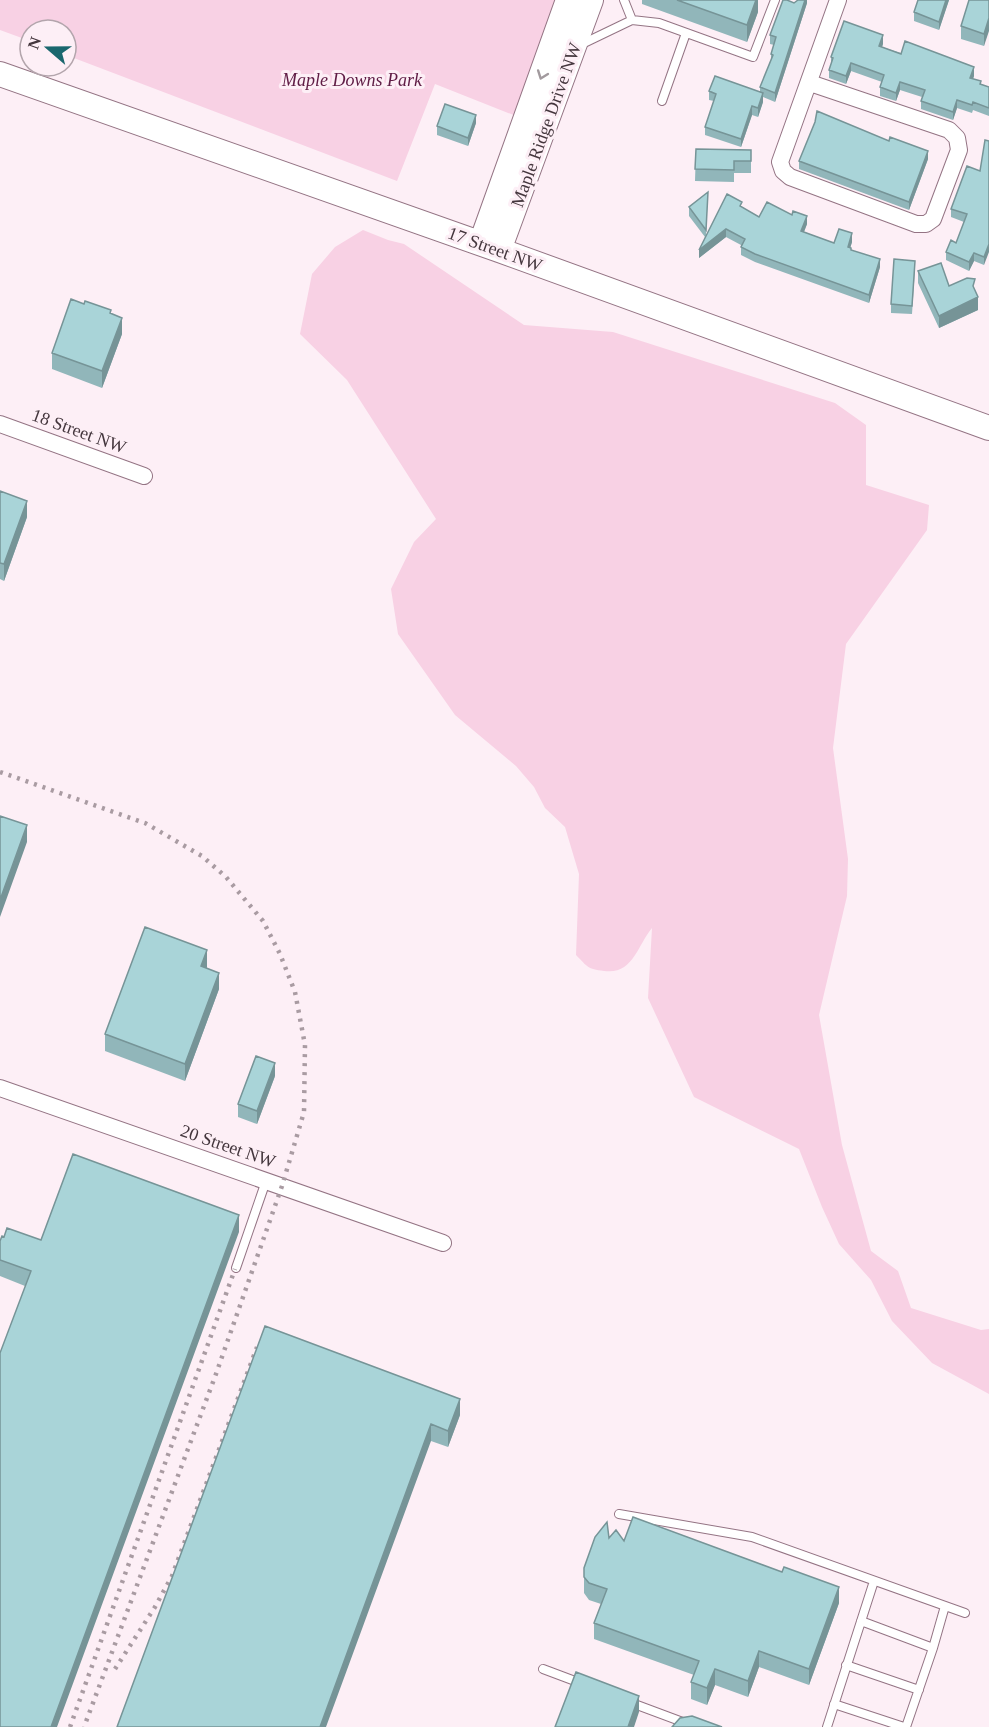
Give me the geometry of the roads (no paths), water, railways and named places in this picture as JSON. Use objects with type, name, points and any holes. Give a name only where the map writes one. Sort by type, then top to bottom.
[{"type":"main road","name":"Maple Ridge Drive NW","points":[[564,45],[568,0]]},
{"type":"main road","name":"Maple Ridge Drive NW","points":[[490,247],[564,45],[591,0]]},
{"type":"main road","name":"17 Street NW","points":[[0,74],[490,247],[989,428]]},
{"type":"street","points":[[810,83],[949,130],[957,138],[959,150],[933,219],[926,224],[916,224],[790,177],[783,171],[780,162],[838,0]]},
{"type":"street","name":"18 Street NW","points":[[0,424],[144,476]]},
{"type":"street","name":"20 Street NW","points":[[0,1088],[443,1243]]},
{"type":"lane","points":[[624,0],[632,20]]},
{"type":"lane","points":[[564,45],[632,20],[659,23],[753,57],[775,0]]},
{"type":"lane","points":[[662,101],[686,33]]},
{"type":"lane","points":[[236,1268],[266,1180]]},
{"type":"lane","points":[[619,1514],[752,1538],[965,1613]]},
{"type":"lane","points":[[827,1727],[874,1581]]},
{"type":"lane","points":[[834,1704],[905,1727],[945,1606]]},
{"type":"lane","points":[[861,1621],[933,1648]]},
{"type":"lane","points":[[846,1665],[919,1690]]},
{"type":"lane","points":[[543,1669],[595,1689]]},
{"type":"lane","points":[[616,1697],[696,1727]]},
{"type":"railway","points":[[0,772],[145,823],[202,856],[226,877],[263,921],[280,954],[295,992],[305,1045],[304,1112],[282,1186],[216,1374],[84,1727]]},
{"type":"railway","points":[[70,1727],[235,1269]]},
{"type":"railway","points":[[115,1669],[172,1576],[257,1347]]},
{"type":"park label","name":"Maple Downs Park","points":[[352,80]]}]
